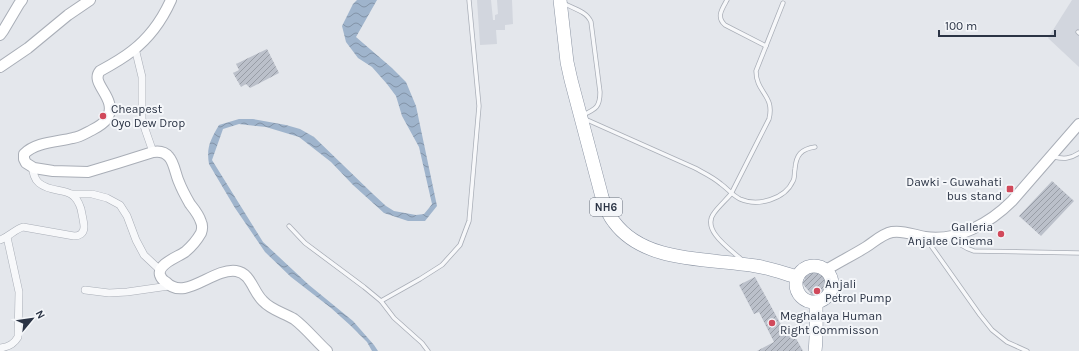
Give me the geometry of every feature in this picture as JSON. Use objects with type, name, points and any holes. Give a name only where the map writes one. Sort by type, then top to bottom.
[{"type":"highway","name":"NH6","points":[[560,1],[567,62],[571,80],[602,197],[607,211],[613,221],[630,238],[645,247],[667,254],[747,265],[774,270],[797,277]]},
{"type":"highway","points":[[810,266],[821,267],[826,270],[832,279],[832,290],[826,298],[821,301],[810,302],[801,297],[798,293],[796,288],[797,277],[804,268],[810,266]]},
{"type":"highway","points":[[815,351],[817,326],[816,302]]},
{"type":"street","points":[[0,35],[22,0]]},
{"type":"street","points":[[0,67],[28,48],[68,15],[90,0]]},
{"type":"street","points":[[160,270],[165,263],[186,251],[201,233],[202,227],[202,222],[181,188],[170,157],[159,151],[153,152],[88,172],[52,171],[32,166],[26,164],[24,154],[33,147],[74,138],[101,126],[106,120],[110,109],[110,104],[106,94],[100,87],[97,80],[98,74],[100,71],[123,58],[150,34],[160,21],[171,0]]},
{"type":"street","points":[[135,48],[142,77],[142,119],[153,152]]},
{"type":"street","points":[[826,270],[867,247],[883,235],[892,232],[909,232],[925,237],[938,237],[951,236],[972,229],[1003,210],[1079,124]]},
{"type":"street","points":[[32,166],[35,179],[42,186],[72,194],[92,194],[107,198],[120,205],[127,216],[136,240],[144,255],[160,270],[160,275],[169,286]]},
{"type":"street","points":[[0,348],[14,343],[18,337],[19,292],[4,239],[17,229],[23,227],[74,236],[80,235],[84,230],[84,226],[78,202],[72,194]]},
{"type":"street","points":[[85,290],[127,292],[169,286],[184,289],[211,276],[224,272],[242,272],[247,276],[262,301],[298,323],[326,351]]},
{"type":"lane","points":[[381,300],[420,280],[442,264],[460,245],[469,221],[478,106],[469,0]]},
{"type":"lane","points":[[727,0],[721,12],[720,17],[722,22],[766,46]]},
{"type":"lane","points":[[560,1],[586,14],[591,22],[600,100],[596,109],[580,116]]},
{"type":"lane","points":[[747,265],[717,237],[711,229],[710,221],[713,214],[731,194],[769,119],[771,111],[770,106],[756,78],[756,71],[784,2]]},
{"type":"lane","points":[[580,116],[695,168],[710,176],[731,194],[741,200],[754,202],[765,202],[781,195],[794,180],[796,160],[800,154],[808,148],[815,147]]},
{"type":"lane","points":[[1052,156],[1068,159],[1079,153]]},
{"type":"lane","points":[[289,226],[305,243],[381,300],[394,318],[422,343],[428,351]]},
{"type":"lane","points":[[951,236],[959,245],[974,251],[1079,254]]},
{"type":"lane","points":[[925,237],[992,330],[1007,342],[1027,351]]},
{"type":"shaded area","points":[[477,0],[491,0],[493,20],[495,20],[495,15],[498,14],[497,0],[512,0],[513,24],[505,25],[505,30],[496,30],[497,44],[480,45]]},
{"type":"shaded area","points":[[1072,0],[1079,0],[1079,67],[1048,38]]},
{"type":"water","points":[[357,0],[377,0],[356,37],[406,82],[416,106],[437,206],[425,221],[408,221],[384,213],[353,185],[331,162],[299,137],[266,127],[239,124],[223,129],[212,160],[263,242],[309,285],[353,321],[378,351],[372,351],[367,342],[351,326],[331,308],[291,277],[265,252],[235,208],[209,164],[208,158],[210,143],[219,125],[239,119],[253,119],[286,125],[300,129],[314,137],[386,206],[394,211],[416,215],[424,214],[432,204],[419,147],[402,116],[396,96],[372,67],[358,58],[346,42],[342,26],[353,4]]},
{"type":"building","points":[[267,49],[279,73],[250,88],[246,84],[241,87],[233,73],[239,70],[236,64]]},
{"type":"building","points":[[1052,181],[1074,201],[1041,236],[1019,216]]},
{"type":"building","points":[[810,269],[820,269],[821,274],[826,276],[826,287],[823,298],[820,295],[812,295],[803,284],[805,276],[803,272]]},
{"type":"building","name":"Meghalaya Human Right Commisson","points":[[755,277],[786,334],[792,331],[803,351],[757,351],[774,342],[759,312],[754,314],[739,285]]},
{"type":"place","name":"Cheapest Oyo Dew Drop","points":[[103,116]]},
{"type":"place","name":"Dawki - Guwahati bus stand","points":[[1010,189]]},
{"type":"place","name":"Galleria Anjalee Cinema","points":[[1001,234]]},
{"type":"place","name":"Anjali Petrol Pump","points":[[817,291]]},
{"type":"place","name":"Meghalaya Human Right Commisson","points":[[772,323]]}]
